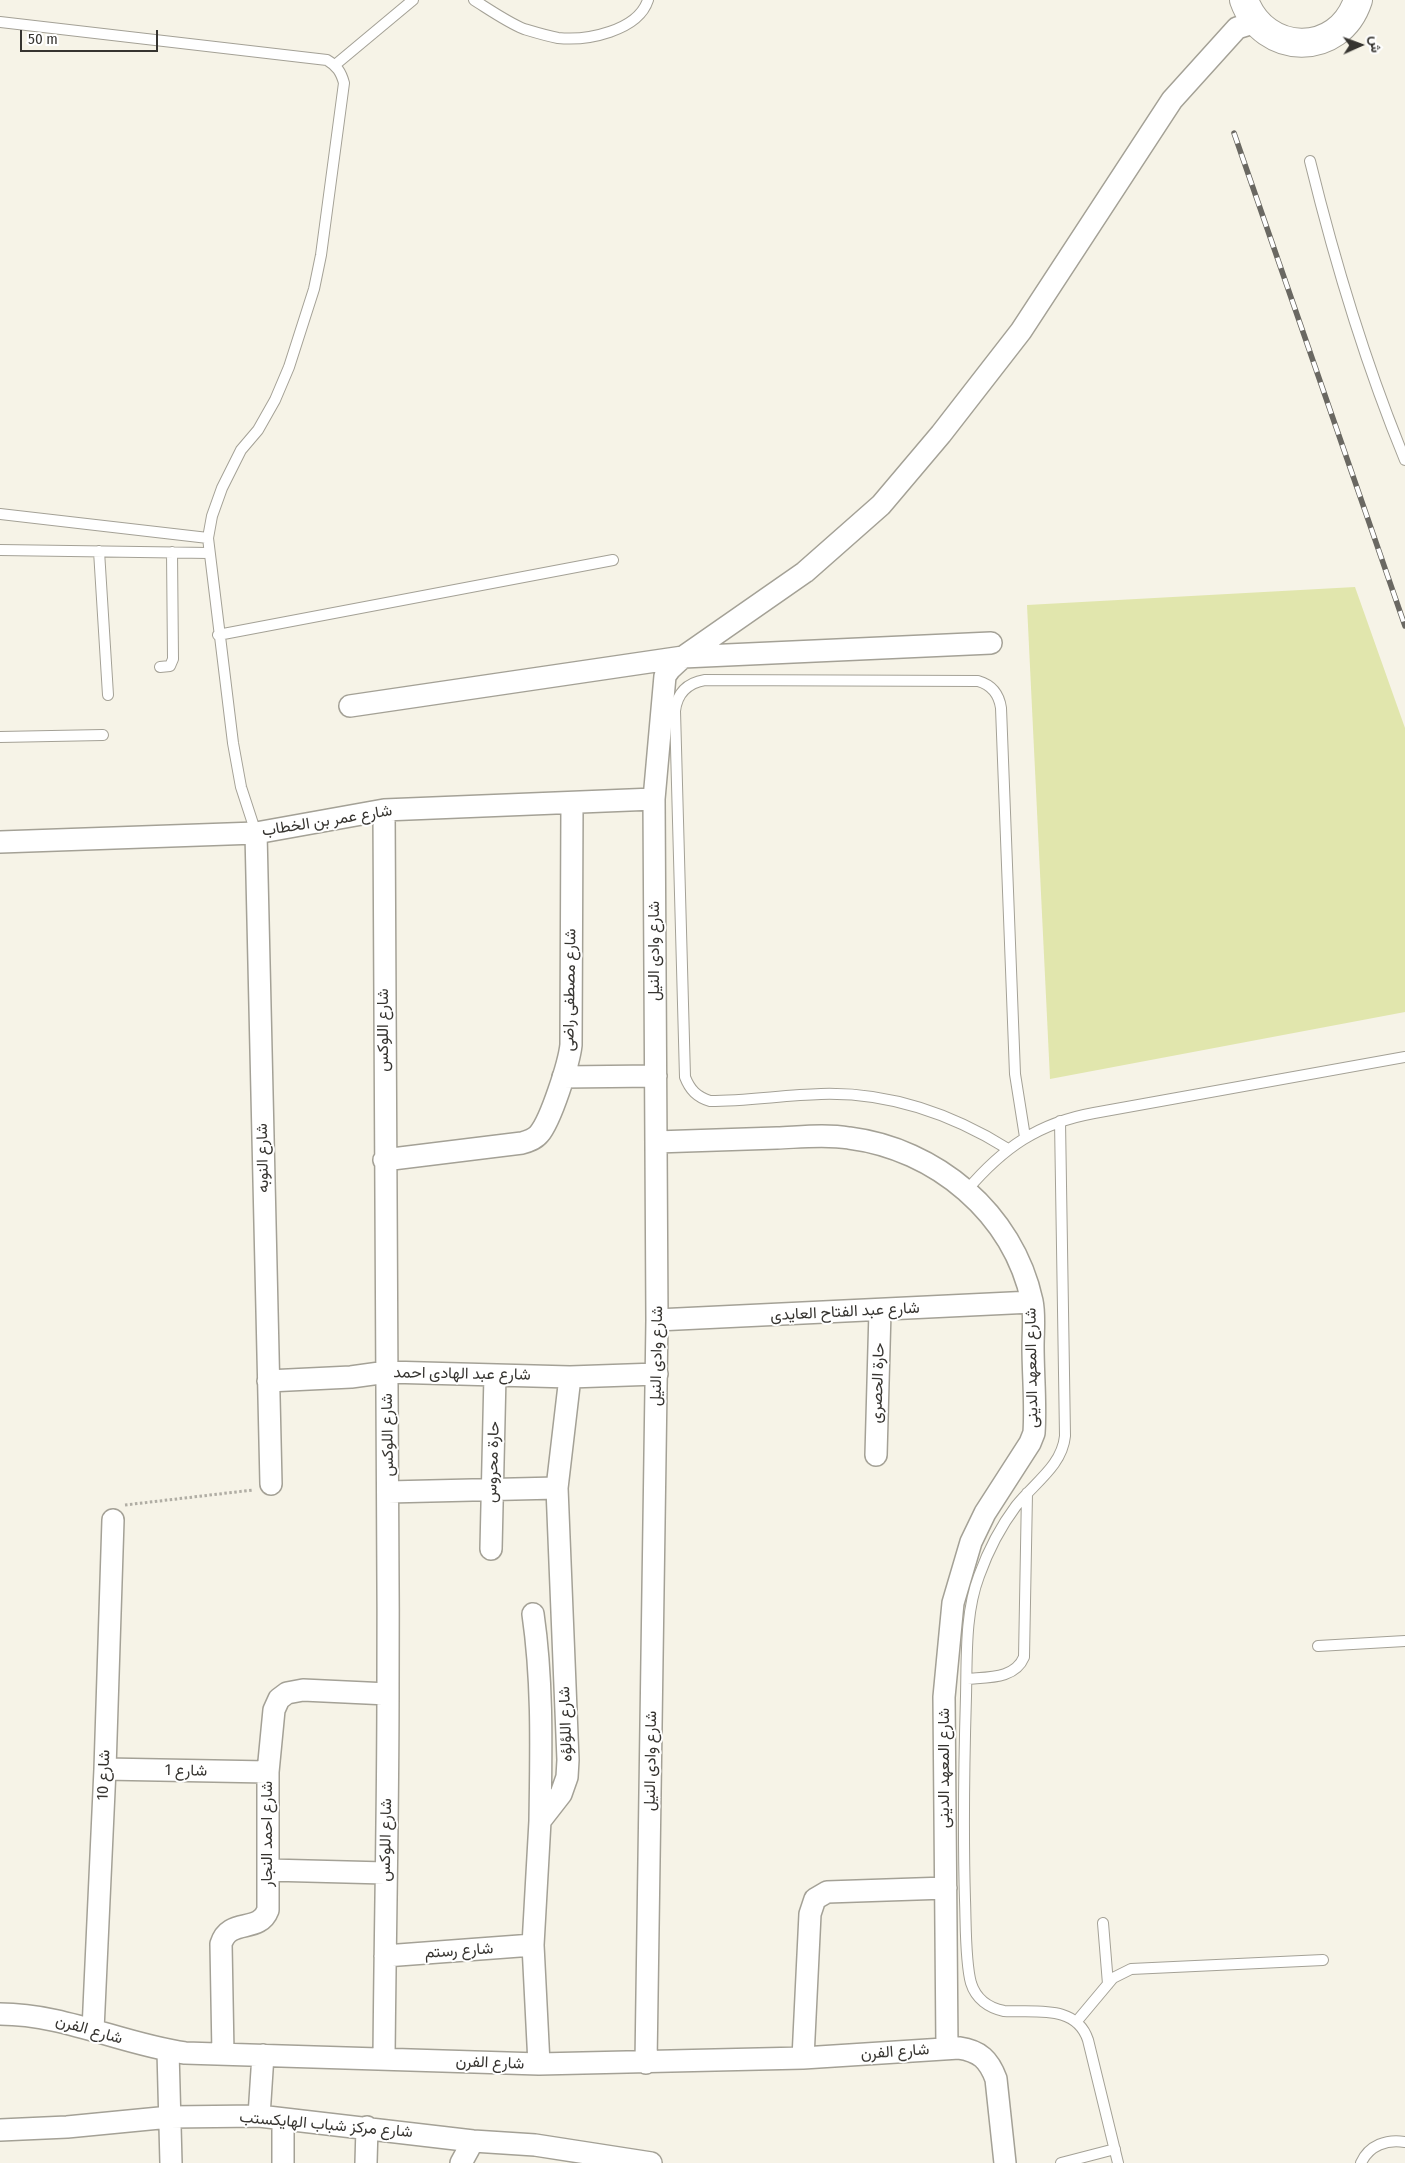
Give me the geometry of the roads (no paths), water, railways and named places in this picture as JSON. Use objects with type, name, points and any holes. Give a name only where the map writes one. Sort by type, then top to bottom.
[{"type":"main road","points":[[1247,8],[1267,32],[1280,39],[1295,43],[1310,42],[1324,39],[1337,31],[1348,21],[1358,0]]},
{"type":"street","name":"شارع وادى النيل","points":[[646,2063],[658,1320],[654,799],[665,676],[683,657],[805,572],[880,505],[941,434],[1021,331],[1172,100],[1237,28],[1247,8]]},
{"type":"street","points":[[350,706],[683,657],[991,643]]},
{"type":"street","name":"شارع عمر بن الخطاب","points":[[0,842],[256,833],[384,810],[654,799]]},
{"type":"street","name":"شارع مصطفى راضى","points":[[384,1160],[529,1141],[536,1137],[544,1125],[563,1077],[571,1045],[572,803]]},
{"type":"street","name":"شارع اللوكس","points":[[384,810],[384,1160],[388,1492],[384,2059]]},
{"type":"street","name":"شارع النوبه","points":[[256,833],[271,1484]]},
{"type":"street","points":[[563,1077],[656,1076]]},
{"type":"street","name":"شارع المعهد الدينى","points":[[656,1142],[848,1137],[880,1143],[911,1154],[941,1170],[967,1190],[989,1214],[1008,1241],[1022,1271],[1032,1302],[1034,1433],[1030,1443],[986,1513],[971,1542],[953,1603],[944,1697],[947,2048]]},
{"type":"street","name":"شارع عبد الفتاح العايدى","points":[[658,1320],[880,1311],[1032,1302]]},
{"type":"street","name":"حارة الحصرى","points":[[876,1455],[880,1311]]},
{"type":"street","name":"شارع عبد الهادى احمد","points":[[268,1381],[351,1377],[387,1372],[570,1377],[657,1374]]},
{"type":"street","name":"حارة محروس","points":[[491,1550],[496,1375]]},
{"type":"street","name":"شارع اللؤلؤه","points":[[540,1822],[561,1794],[567,1777],[568,1760],[557,1488],[570,1377]]},
{"type":"street","points":[[388,1492],[557,1488]]},
{"type":"street","name":"شارع 10","points":[[93,2030],[105,1769],[112,1520]]},
{"type":"street","points":[[533,1614],[540,1687],[540,1822],[533,1945],[539,2064]]},
{"type":"street","name":"شارع احمد النجار","points":[[223,2054],[222,1944],[226,1934],[231,1930],[258,1923],[268,1910],[268,1772],[274,1710],[279,1699],[287,1693],[303,1690],[388,1694]]},
{"type":"street","name":"شارع 1","points":[[105,1769],[268,1772]]},
{"type":"street","points":[[268,1870],[385,1873]]},
{"type":"street","points":[[803,2058],[810,1914],[815,1899],[827,1892],[946,1888]]},
{"type":"street","name":"شارع رستم","points":[[384,1956],[533,1945]]},
{"type":"street","name":"شارع الفرن","points":[[0,2014],[40,2016],[148,2047],[185,2053],[539,2064],[803,2058],[947,2048],[972,2050],[984,2057],[992,2067],[996,2079],[1005,2163]]},
{"type":"street","points":[[168,2051],[171,2163]]},
{"type":"street","points":[[259,2116],[263,2054]]},
{"type":"street","name":"شارع مركز شباب الهايكستب","points":[[0,2130],[67,2127],[170,2116],[259,2116],[367,2127],[473,2141],[535,2154],[651,2163]]},
{"type":"street","points":[[283,2119],[283,2163]]},
{"type":"street","points":[[366,2163],[367,2127]]},
{"type":"street","points":[[461,2163],[473,2141]]},
{"type":"lane","points":[[335,65],[414,0]]},
{"type":"lane","points":[[474,0],[523,28],[558,38],[599,36],[626,25],[645,9],[648,0]]},
{"type":"lane","points":[[0,22],[326,60],[335,65],[341,73],[344,83],[321,255],[314,289],[290,367],[275,400],[258,430],[242,450],[222,488],[212,516],[208,538],[218,635],[237,766],[241,787],[256,833]]},
{"type":"lane","points":[[1310,161],[1344,289],[1380,397],[1405,460]]},
{"type":"lane","points":[[0,514],[208,538]]},
{"type":"lane","points":[[0,550],[209,553]]},
{"type":"lane","points":[[99,551],[108,695]]},
{"type":"lane","points":[[160,667],[170,666],[173,659],[172,552]]},
{"type":"lane","points":[[218,635],[613,560]]},
{"type":"lane","points":[[1008,1149],[980,1131],[950,1117],[919,1106],[887,1099],[821,1094],[710,1100],[697,1096],[692,1090],[685,1076],[675,711],[679,696],[690,684],[705,680],[978,682],[994,690],[1001,708],[1015,1074],[1025,1137]]},
{"type":"lane","points":[[0,737],[103,734]]},
{"type":"lane","points":[[967,1190],[981,1173],[1008,1149],[1025,1137],[1060,1121],[1094,1113],[1405,1057]]},
{"type":"lane","points":[[1060,1121],[1065,1436],[1059,1458],[1027,1493],[1001,1529],[979,1576],[970,1609],[963,1775],[964,1851],[972,1984],[980,2000],[995,2009],[1004,2012],[1064,2014],[1082,2026],[1088,2040],[1118,2163]]},
{"type":"lane","points":[[967,1679],[1005,1675],[1018,1667],[1024,1657],[1027,1493]]},
{"type":"lane","points":[[1318,1646],[1405,1641]]},
{"type":"lane","points":[[1103,1923],[1108,1984]]},
{"type":"lane","points":[[1077,2021],[1118,1974],[1139,1968],[1323,1960]]},
{"type":"lane","points":[[1362,2163],[1371,2148],[1379,2144],[1397,2141],[1405,2142]]},
{"type":"lane","points":[[1061,2163],[1115,2150]]},
{"type":"railway","points":[[1234,133],[1405,626]]}]
